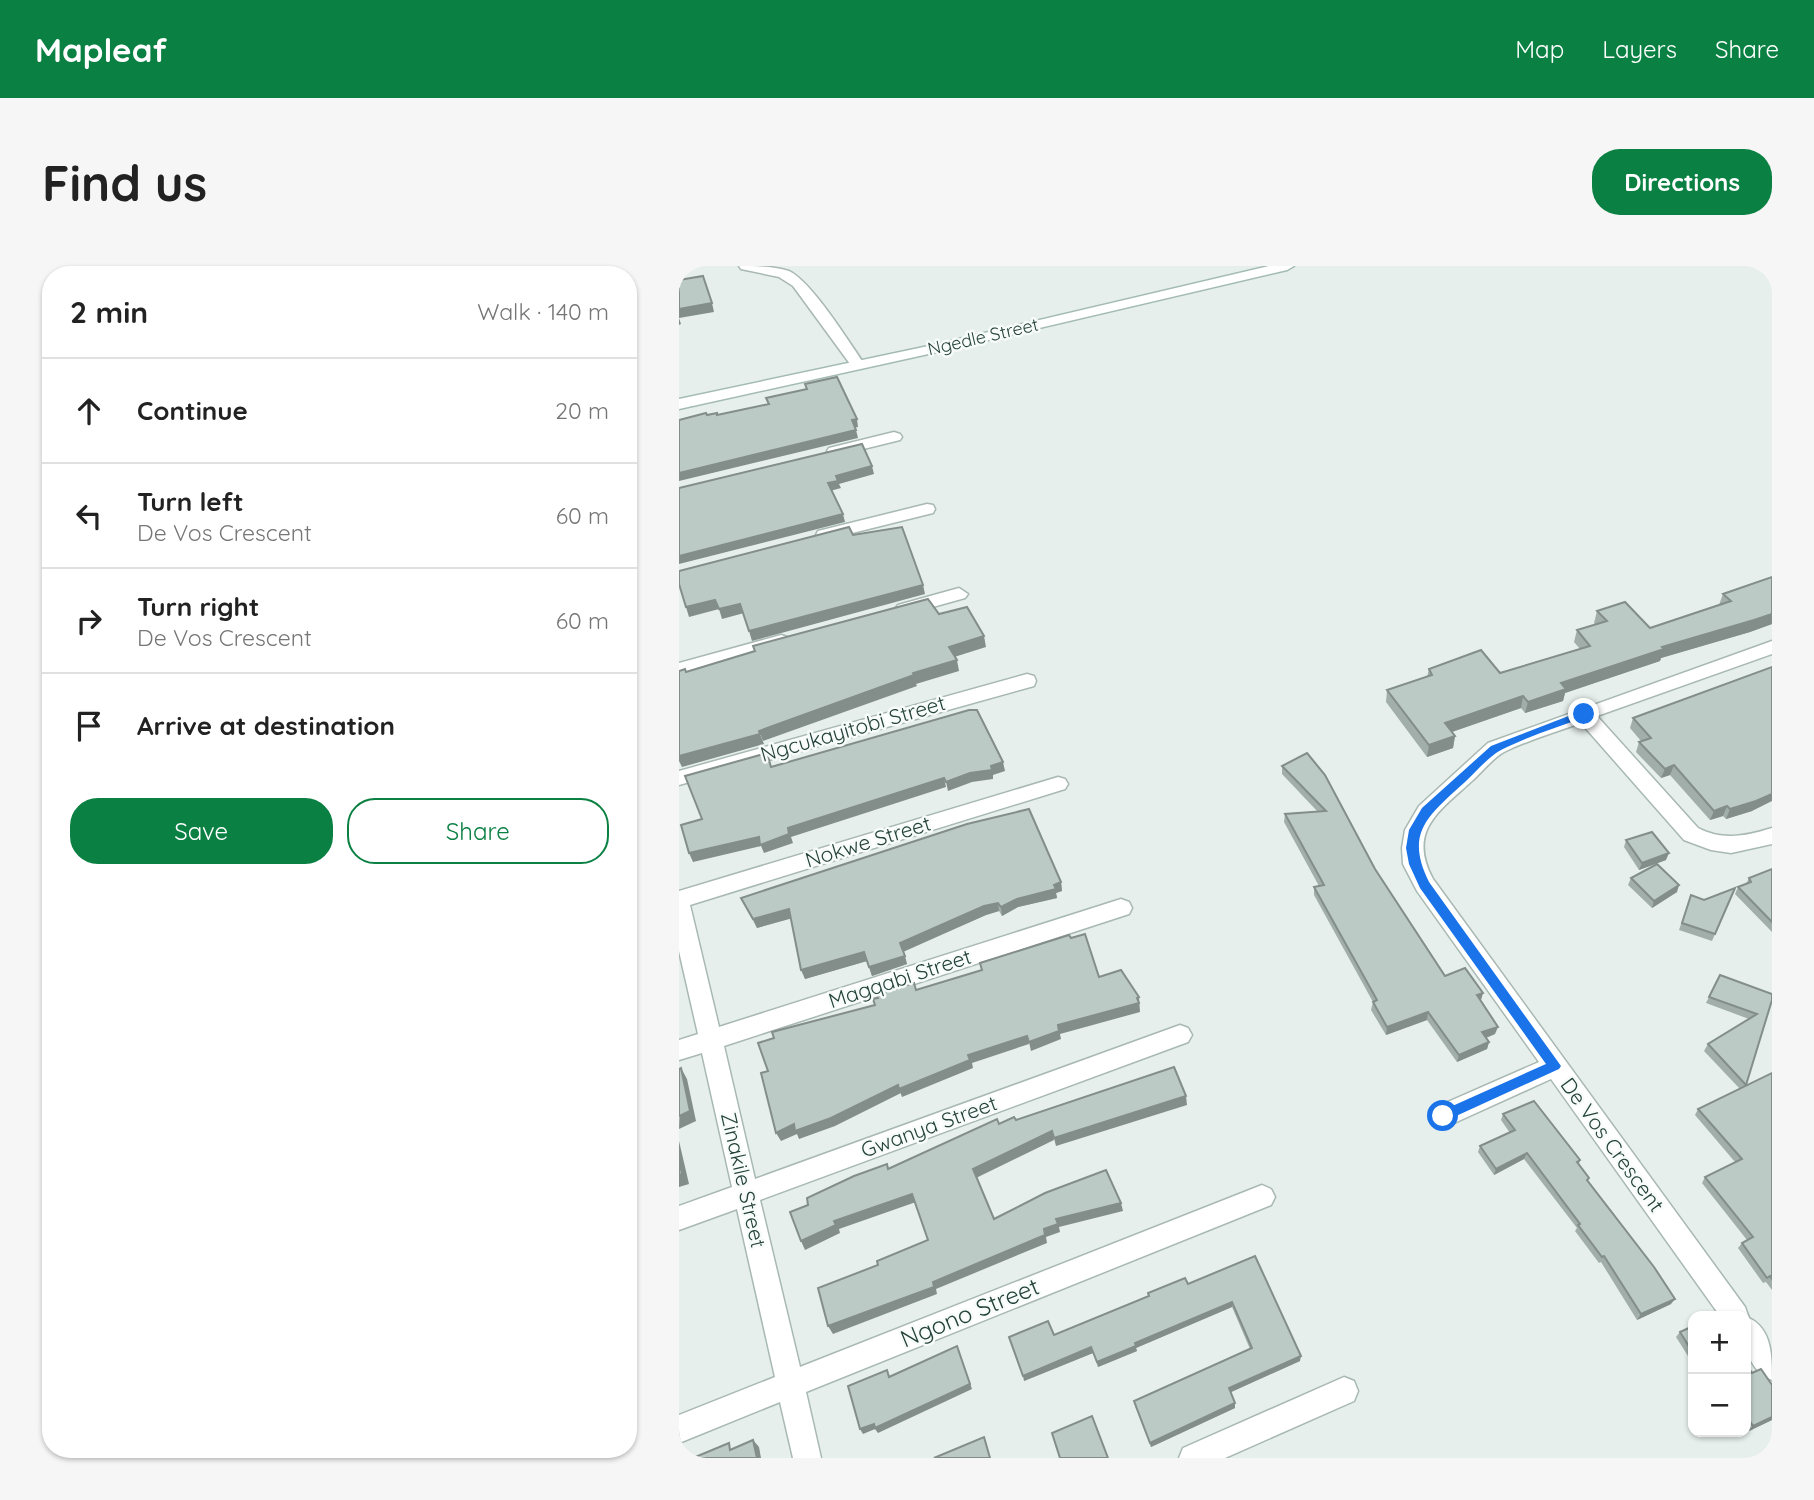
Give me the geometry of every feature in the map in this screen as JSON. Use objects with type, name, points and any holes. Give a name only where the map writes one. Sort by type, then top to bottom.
[{"type":"street","points":[[746,266],[783,274],[798,283],[858,365]]},
{"type":"street","name":"Ngedle Street","points":[[679,404],[1287,266]]},
{"type":"street","points":[[814,457],[894,437]]},
{"type":"street","points":[[810,539],[927,509]]},
{"type":"street","points":[[893,612],[959,594]]},
{"type":"street","points":[[679,669],[799,637]]},
{"type":"street","name":"De Vos Crescent","points":[[1732,1311],[1425,885],[1414,864],[1412,848],[1415,830],[1426,811],[1495,748],[1772,648]]},
{"type":"street","name":"Ngcukayitobi Street","points":[[679,778],[1027,681]]},
{"type":"street","points":[[1584,714],[1691,834],[1705,842],[1723,846],[1772,836]]},
{"type":"street","name":"Nokwe Street","points":[[679,902],[1058,784]]},
{"type":"street","name":"Zinakile Street","points":[[679,902],[807,1458]]},
{"type":"street","name":"Magqabi Street","points":[[679,1050],[1121,908]]},
{"type":"street","name":"Gwanya Street","points":[[679,1218],[1180,1035]]},
{"type":"street","points":[[1443,1116],[1555,1066]]},
{"type":"street","name":"Ngono Street","points":[[679,1429],[1262,1197]]},
{"type":"street","points":[[1751,1337],[1772,1366]]},
{"type":"street","points":[[1193,1458],[1343,1391]]},
{"type":"building","points":[[703,276],[712,303],[679,309],[679,280]]},
{"type":"building","points":[[837,377],[857,419],[852,420],[856,430],[679,473],[679,420],[706,413],[717,415],[769,404],[766,398],[807,389],[805,384]]},
{"type":"building","points":[[862,444],[872,466],[836,476],[838,481],[828,483],[843,514],[679,556],[679,488]]},
{"type":"building","points":[[849,527],[853,535],[902,527],[923,585],[749,631],[740,604],[719,609],[715,600],[686,607],[679,584],[679,571]]},
{"type":"building","points":[[1772,577],[1772,614],[1662,647],[1664,649],[1561,683],[1566,689],[1528,702],[1523,696],[1445,723],[1455,736],[1429,745],[1387,690],[1432,675],[1429,669],[1481,650],[1500,673],[1590,646],[1577,630],[1607,621],[1597,611],[1625,602],[1650,628],[1731,601],[1723,594]]},
{"type":"building","points":[[928,599],[939,614],[967,607],[984,636],[949,647],[957,660],[913,673],[914,675],[759,731],[760,734],[679,756],[679,671],[685,669],[686,672],[755,651],[753,646]]},
{"type":"building","points":[[1772,667],[1772,794],[1730,809],[1727,806],[1714,811],[1674,765],[1665,769],[1639,742],[1651,738],[1633,718]]},
{"type":"building","points":[[969,710],[977,710],[1003,762],[991,766],[992,770],[970,773],[946,782],[944,778],[788,828],[789,834],[760,845],[759,837],[689,853],[681,825],[702,819],[685,776],[767,753],[771,767]]},
{"type":"building","points":[[1307,753],[1325,775],[1375,869],[1445,976],[1465,968],[1483,993],[1477,995],[1498,1027],[1482,1032],[1489,1042],[1459,1055],[1428,1012],[1387,1027],[1373,1002],[1377,1000],[1314,887],[1324,885],[1285,814],[1326,811],[1282,766]]},
{"type":"building","points":[[1029,809],[1061,882],[1054,885],[1056,889],[1017,899],[1001,907],[998,903],[984,906],[900,943],[905,956],[869,967],[864,952],[801,970],[789,909],[753,919],[741,898],[967,824]]},
{"type":"building","points":[[1652,832],[1669,853],[1642,863],[1626,840]]},
{"type":"building","points":[[1657,864],[1679,885],[1654,901],[1631,878]]},
{"type":"building","points":[[1772,869],[1772,922],[1738,887],[1751,882],[1749,878]]},
{"type":"building","points":[[1735,888],[1715,934],[1682,923],[1691,895],[1704,900]]},
{"type":"building","points":[[1085,934],[1099,977],[1121,970],[1139,997],[1139,1003],[1058,1025],[1059,1031],[1029,1042],[1027,1036],[968,1055],[970,1060],[899,1089],[898,1085],[831,1118],[795,1131],[794,1124],[776,1133],[761,1073],[768,1071],[758,1043],[774,1038],[772,1032],[875,1005],[873,999],[878,998],[877,994],[914,983],[916,990],[982,970],[980,963],[1069,935],[1071,938]]},
{"type":"building","points":[[1720,975],[1772,994],[1746,1085],[1708,1044],[1757,1014],[1709,997]]},
{"type":"building","points":[[1174,1067],[1186,1096],[1054,1138],[1052,1131],[973,1169],[994,1219],[1045,1193],[1106,1170],[1121,1203],[1056,1219],[1058,1224],[1044,1229],[1045,1235],[933,1282],[934,1287],[828,1326],[818,1288],[878,1265],[877,1261],[928,1240],[912,1194],[834,1221],[836,1225],[801,1241],[790,1212],[808,1205],[807,1198],[887,1164],[888,1169],[997,1119],[999,1124],[1014,1117],[1016,1120]]},
{"type":"building","points":[[681,1068],[690,1111],[679,1116],[679,1069]]},
{"type":"building","points":[[1772,1073],[1772,1279],[1770,1276],[1767,1278],[1742,1243],[1753,1237],[1705,1177],[1742,1159],[1698,1109]]},
{"type":"building","points":[[1534,1101],[1580,1160],[1577,1162],[1589,1178],[1587,1180],[1654,1267],[1675,1299],[1641,1314],[1604,1256],[1602,1257],[1578,1225],[1580,1224],[1527,1153],[1496,1169],[1480,1146],[1515,1130],[1503,1114]]},
{"type":"building","points":[[1255,1256],[1301,1356],[1229,1388],[1235,1403],[1150,1443],[1134,1401],[1252,1348],[1232,1302],[1097,1362],[1091,1347],[1023,1376],[1009,1337],[1048,1321],[1054,1335],[1149,1296],[1148,1293],[1185,1278],[1188,1284]]},
{"type":"building","points":[[1688,1328],[1688,1345],[1680,1332]]},
{"type":"building","points":[[957,1346],[970,1384],[875,1428],[874,1424],[860,1429],[848,1386],[887,1370],[889,1377]]},
{"type":"building","points":[[1761,1369],[1772,1385],[1772,1417],[1753,1426],[1751,1372]]},
{"type":"building","points":[[1092,1416],[1108,1458],[1060,1458],[1052,1433]]},
{"type":"building","points":[[984,1437],[990,1458],[934,1458]]},
{"type":"building","points":[[753,1440],[757,1458],[693,1458],[729,1443],[730,1450]]},
{"type":"route","points":[[1443,1116],[1555,1066],[1425,885],[1414,864],[1412,848],[1415,830],[1426,811],[1495,748],[1584,714]]}]
